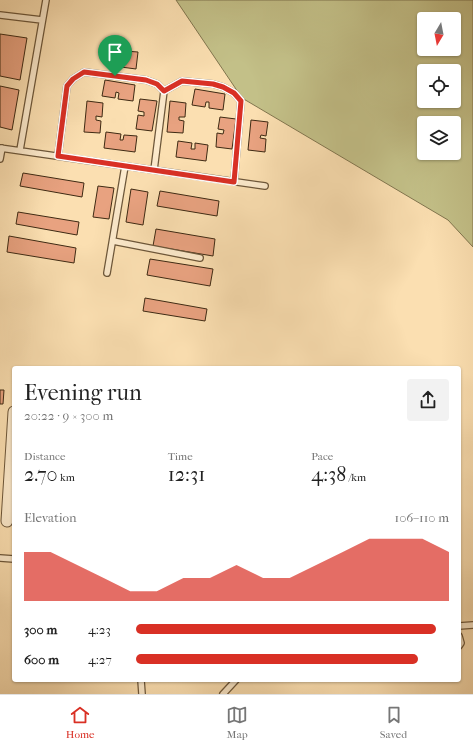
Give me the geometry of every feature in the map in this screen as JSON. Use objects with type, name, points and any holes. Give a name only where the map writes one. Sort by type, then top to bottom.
[{"type":"street","points":[[7,521],[12,443]]},
{"type":"lane","points":[[20,150],[46,0]]},
{"type":"lane","points":[[0,15],[42,20]]},
{"type":"lane","points":[[58,156],[67,86],[73,79],[84,72],[146,80],[157,84],[164,91]]},
{"type":"lane","points":[[164,91],[182,81],[213,84],[234,93],[241,101],[234,182]]},
{"type":"lane","points":[[154,170],[164,91]]},
{"type":"lane","points":[[0,159],[1,148],[265,186]]},
{"type":"lane","points":[[107,273],[125,166]]},
{"type":"lane","points":[[113,241],[200,258]]},
{"type":"lane","points":[[0,558],[12,559]]},
{"type":"lane","points":[[461,626],[473,625]]},
{"type":"lane","points":[[141,682],[142,694]]},
{"type":"lane","points":[[223,694],[234,682]]},
{"type":"shaded area","points":[[176,0],[473,0],[473,247],[448,220],[242,98]]},
{"type":"building","points":[[0,34],[27,38],[20,80],[0,76]]},
{"type":"building","points":[[108,48],[121,50],[120,58],[124,59],[125,51],[138,52],[136,69],[106,65]]},
{"type":"building","points":[[105,80],[135,85],[133,101],[118,99],[119,93],[116,92],[115,98],[102,96]]},
{"type":"building","points":[[0,86],[19,90],[12,130],[0,127]]},
{"type":"building","points":[[195,89],[225,94],[223,110],[209,108],[209,102],[206,102],[205,107],[192,105]]},
{"type":"building","points":[[140,99],[157,101],[152,131],[136,129],[138,115],[144,116],[144,112],[138,111]]},
{"type":"building","points":[[87,101],[103,103],[102,117],[96,116],[96,120],[101,121],[100,133],[84,132]]},
{"type":"building","points":[[170,101],[186,103],[185,117],[179,117],[179,120],[184,121],[183,133],[167,132]]},
{"type":"building","points":[[220,117],[236,119],[232,149],[216,147],[217,133],[223,134],[224,130],[218,129]]},
{"type":"building","points":[[251,120],[268,122],[266,136],[261,135],[260,138],[266,139],[265,152],[248,150]]},
{"type":"building","points":[[106,132],[121,134],[120,140],[123,140],[124,135],[137,136],[135,152],[104,148]]},
{"type":"building","points":[[178,141],[192,143],[191,149],[195,149],[195,143],[208,145],[206,161],[176,157]]},
{"type":"building","points":[[23,173],[84,183],[82,197],[20,186]]},
{"type":"building","points":[[98,186],[114,188],[109,219],[93,217]]},
{"type":"building","points":[[131,189],[148,192],[143,225],[126,222]]},
{"type":"building","points":[[160,191],[219,201],[217,216],[157,206]]},
{"type":"building","points":[[18,212],[79,222],[77,235],[16,224]]},
{"type":"building","points":[[156,229],[215,239],[213,256],[153,246]]},
{"type":"building","points":[[9,236],[76,248],[74,263],[7,252]]},
{"type":"building","points":[[150,259],[213,269],[210,286],[147,275]]},
{"type":"building","points":[[145,298],[207,309],[205,321],[143,311]]},
{"type":"building","points":[[0,390],[4,390],[3,404],[0,404]]},
{"type":"route","points":[[84,72],[115,76],[146,80],[157,84],[164,91],[182,81],[213,84],[234,93],[241,101],[234,182],[58,156],[67,86],[73,79],[84,72]]}]
